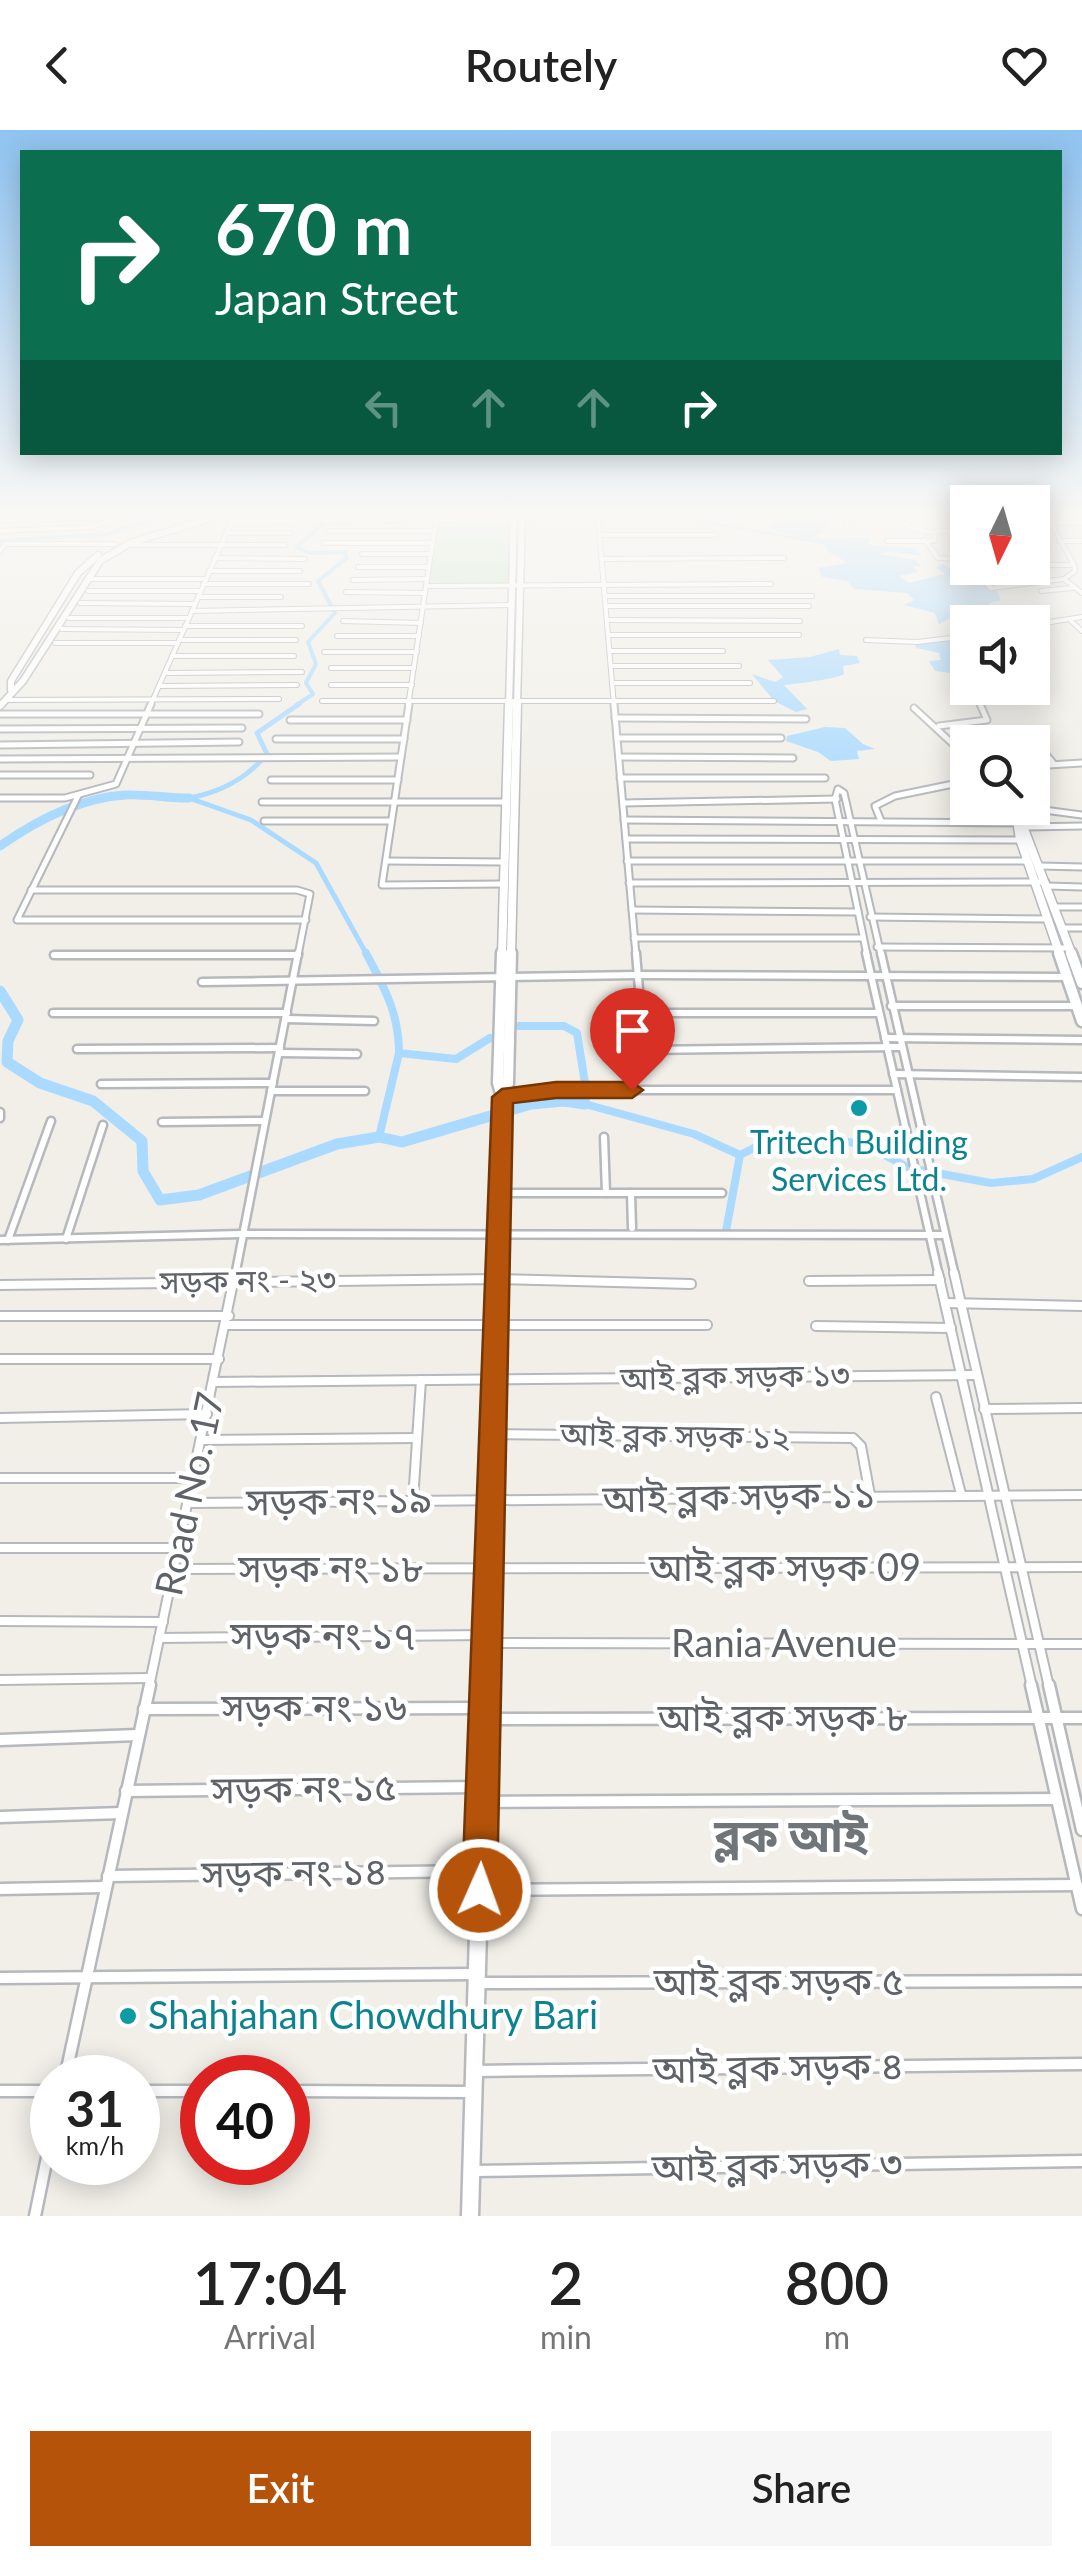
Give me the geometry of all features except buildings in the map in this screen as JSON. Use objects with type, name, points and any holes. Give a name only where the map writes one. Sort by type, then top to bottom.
[{"type":"street","points":[[11,690],[10,681],[55,609]]},
{"type":"street","points":[[1,706],[11,690],[24,681],[67,609]]},
{"type":"street","points":[[0,798],[77,798],[116,784],[192,611],[329,609]]},
{"type":"street","points":[[423,609],[382,885],[504,884]]},
{"type":"street","points":[[506,978],[504,862],[513,700],[512,609]]},
{"type":"street","points":[[467,2216],[474,2092],[500,1192],[502,1101],[498,1084],[506,978],[515,609]]},
{"type":"street","points":[[606,609],[644,1050],[1082,1040]]},
{"type":"street","points":[[1050,623],[1082,616]]},
{"type":"street","points":[[69,618],[189,618]]},
{"type":"street","points":[[607,620],[800,621]]},
{"type":"street","points":[[1070,620],[1082,631]]},
{"type":"street","points":[[343,622],[421,623]]},
{"type":"street","points":[[62,630],[302,626]]},
{"type":"street","points":[[608,635],[799,635]]},
{"type":"street","points":[[336,636],[419,636]]},
{"type":"street","points":[[866,640],[950,639]]},
{"type":"street","points":[[55,643],[296,640]]},
{"type":"street","points":[[610,651],[722,651]]},
{"type":"street","points":[[324,652],[417,652]]},
{"type":"street","points":[[172,656],[294,656]]},
{"type":"street","points":[[611,666],[739,666]]},
{"type":"street","points":[[331,668],[414,668]]},
{"type":"street","points":[[165,673],[302,672]]},
{"type":"street","points":[[612,683],[750,683]]},
{"type":"street","points":[[159,686],[298,685]]},
{"type":"street","points":[[332,685],[412,685]]},
{"type":"street","points":[[0,690],[11,690]]},
{"type":"street","points":[[1,706],[278,699]]},
{"type":"street","points":[[322,701],[774,701]]},
{"type":"street","points":[[937,726],[987,720],[981,705]]},
{"type":"street","points":[[1,706],[147,714],[258,714]]},
{"type":"street","points":[[914,708],[950,739]]},
{"type":"street","points":[[615,718],[806,719]]},
{"type":"street","points":[[290,720],[406,720]]},
{"type":"street","points":[[0,729],[242,728]]},
{"type":"street","points":[[276,739],[404,738]]},
{"type":"street","points":[[617,738],[782,738]]},
{"type":"street","points":[[0,745],[239,742]]},
{"type":"street","points":[[0,759],[401,757]]},
{"type":"street","points":[[618,757],[794,758]]},
{"type":"street","points":[[1050,759],[1055,765]]},
{"type":"street","points":[[1050,765],[1082,763]]},
{"type":"street","points":[[0,775],[90,774]]},
{"type":"street","points":[[620,778],[825,778]]},
{"type":"street","points":[[271,780],[398,780]]},
{"type":"street","points":[[880,821],[876,806],[887,798],[950,786]]},
{"type":"street","points":[[31,890],[307,890],[310,894],[306,920],[21,922],[18,917],[31,890],[77,798]]},
{"type":"street","points":[[835,799],[879,1013],[1082,1909]]},
{"type":"street","points":[[622,803],[844,799],[1056,1718],[1078,1796],[1082,1830]]},
{"type":"street","points":[[262,802],[506,802]]},
{"type":"street","points":[[1050,811],[1082,815]]},
{"type":"street","points":[[624,820],[950,823]]},
{"type":"street","points":[[264,821],[392,821]]},
{"type":"street","points":[[202,982],[637,974],[1081,979],[1074,952],[1056,922],[1040,866],[1018,827],[1082,826]]},
{"type":"street","points":[[626,840],[1026,840]]},
{"type":"street","points":[[1026,840],[1028,861],[1054,907],[1058,948],[1082,1021]]},
{"type":"street","points":[[628,860],[1028,861]]},
{"type":"street","points":[[386,862],[504,862]]},
{"type":"street","points":[[1040,866],[1082,866]]},
{"type":"street","points":[[629,883],[1082,886]]},
{"type":"street","points":[[1054,907],[1082,907]]},
{"type":"street","points":[[632,910],[858,912]]},
{"type":"street","points":[[870,918],[1056,922],[1082,928]]},
{"type":"street","name":"Road No. 17","points":[[0,1621],[162,1622],[228,1320],[249,1192],[306,920]]},
{"type":"street","points":[[634,938],[863,938]]},
{"type":"street","points":[[877,947],[1058,948],[1074,952]]},
{"type":"street","points":[[54,955],[299,955]]},
{"type":"street","points":[[890,1006],[1078,1006]]},
{"type":"street","points":[[640,1013],[879,1013]]},
{"type":"street","points":[[53,1014],[287,1016],[374,1021]]},
{"type":"street","points":[[885,1038],[899,1043]]},
{"type":"street","points":[[77,1049],[357,1054]]},
{"type":"street","points":[[893,1074],[1082,1077]]},
{"type":"street","points":[[100,1084],[365,1091]]},
{"type":"street","points":[[502,1101],[556,1090],[897,1090]]},
{"type":"street","points":[[162,1122],[265,1120]]},
{"type":"street","points":[[51,1122],[4,1240],[241,1234],[944,1235]]},
{"type":"street","points":[[66,1239],[103,1125]]},
{"type":"street","points":[[604,1137],[606,1192]]},
{"type":"street","points":[[500,1192],[722,1192]]},
{"type":"street","points":[[632,1192],[632,1228]]},
{"type":"street","name":"সড়ক নং - ২৩","points":[[0,1285],[497,1279],[691,1284]]},
{"type":"street","points":[[808,1281],[940,1280]]},
{"type":"street","points":[[945,1303],[1082,1306]]},
{"type":"street","points":[[0,1316],[707,1325]]},
{"type":"street","points":[[816,1326],[951,1328]]},
{"type":"street","points":[[0,1358],[219,1359]]},
{"type":"street","name":"আই ব্লক সড়ক ১৩","points":[[214,1382],[976,1375]]},
{"type":"street","points":[[414,1501],[421,1380]]},
{"type":"street","points":[[936,1397],[960,1494]]},
{"type":"street","points":[[984,1409],[1082,1408]]},
{"type":"street","points":[[0,1418],[207,1414]]},
{"type":"street","name":"আই ব্লক সড়ক ১২","points":[[492,1434],[858,1440],[870,1495]]},
{"type":"street","points":[[201,1440],[417,1438]]},
{"type":"street","points":[[0,1478],[193,1478]]},
{"type":"street","name":"আই ব্লক সড়ক ১১","points":[[491,1500],[1082,1495]]},
{"type":"street","name":"সড়ক নং ১৯","points":[[188,1503],[491,1500]]},
{"type":"street","points":[[0,1548],[177,1548]]},
{"type":"street","name":"আই ব্লক সড়ক 09","points":[[488,1569],[1082,1567]]},
{"type":"street","name":"সড়ক নং ১৮","points":[[173,1568],[488,1569]]},
{"type":"street","points":[[69,2055],[162,1622]]},
{"type":"street","name":"সড়ক নং ১৭","points":[[159,1638],[487,1639]]},
{"type":"street","name":"Rania Avenue","points":[[487,1639],[1082,1644]]},
{"type":"street","points":[[0,1680],[150,1678]]},
{"type":"street","name":"সড়ক নং ১৬","points":[[144,1709],[484,1713]]},
{"type":"street","name":"আই ব্লক সড়ক ৮","points":[[484,1713],[1082,1718]]},
{"type":"street","points":[[0,1740],[138,1735]]},
{"type":"street","name":"সড়ক নং ১৫","points":[[126,1791],[1057,1799]]},
{"type":"street","points":[[0,1817],[121,1814]]},
{"type":"street","name":"সড়ক নং ১৪","points":[[0,1889],[107,1881],[480,1871]]},
{"type":"street","points":[[480,1890],[1077,1886]]},
{"type":"street","name":"আই ব্লক সড়ক ৫","points":[[0,1978],[1082,1981]]},
{"type":"street","name":"আই ব্লক সড়ক ৪","points":[[474,2071],[1082,2064]]},
{"type":"street","points":[[0,2091],[30,2091]]},
{"type":"street","points":[[310,2092],[474,2092]]},
{"type":"street","name":"আই ব্লক সড়ক ৩","points":[[471,2171],[1082,2161]]},
{"type":"street","points":[[34,2216],[41,2185]]},
{"type":"water","points":[[921,609],[950,609],[950,618],[939,624],[935,613]]},
{"type":"water","points":[[950,640],[950,673],[935,671],[929,661],[941,660],[939,653],[916,648],[915,643]]},
{"type":"water","points":[[839,649],[840,655],[857,656],[860,663],[843,666],[844,674],[840,676],[784,685],[807,709],[796,712],[774,701],[752,674],[775,682],[783,677],[768,660],[810,657]]},
{"type":"water","points":[[825,727],[845,728],[875,749],[857,751],[859,759],[831,761],[786,741],[787,736]]},
{"type":"waterway","points":[[295,706],[313,694],[306,683],[316,664],[308,642],[335,613],[333,609]]},
{"type":"waterway","points":[[299,704],[257,733],[267,754],[250,771],[222,788],[189,798],[251,820],[316,863],[367,955]]},
{"type":"waterway","points":[[0,846],[44,819],[91,801],[125,795],[189,798]]},
{"type":"waterway","points":[[367,955],[393,1013],[399,1053]]},
{"type":"waterway","points":[[0,991],[18,1020],[8,1041],[7,1062],[40,1083],[93,1101],[142,1141],[143,1171],[160,1200],[199,1195],[337,1144],[379,1137],[402,1142],[531,1104],[585,1104]]},
{"type":"waterway","points":[[519,1026],[564,1026],[577,1033],[585,1083]]},
{"type":"waterway","points":[[399,1053],[456,1059],[490,1038]]},
{"type":"waterway","points":[[379,1137],[399,1053]]},
{"type":"waterway","points":[[586,1098],[585,1104],[694,1134],[740,1155]]},
{"type":"waterway","points":[[740,1155],[770,1140],[836,1140],[866,1145],[909,1168],[991,1183],[1033,1179],[1082,1157]]},
{"type":"waterway","points":[[726,1231],[740,1155]]},
{"type":"place","name":"Tritech Building Services Ltd.","points":[[859,1108]]},
{"type":"place","name":"Shahjahan Chowdhury Bari","points":[[128,2016]]},
{"type":"district","name":"ব্লক আই","points":[[791,1836]]},
{"type":"route","points":[[480,1890],[502,1097],[556,1090],[632,1090]]}]
